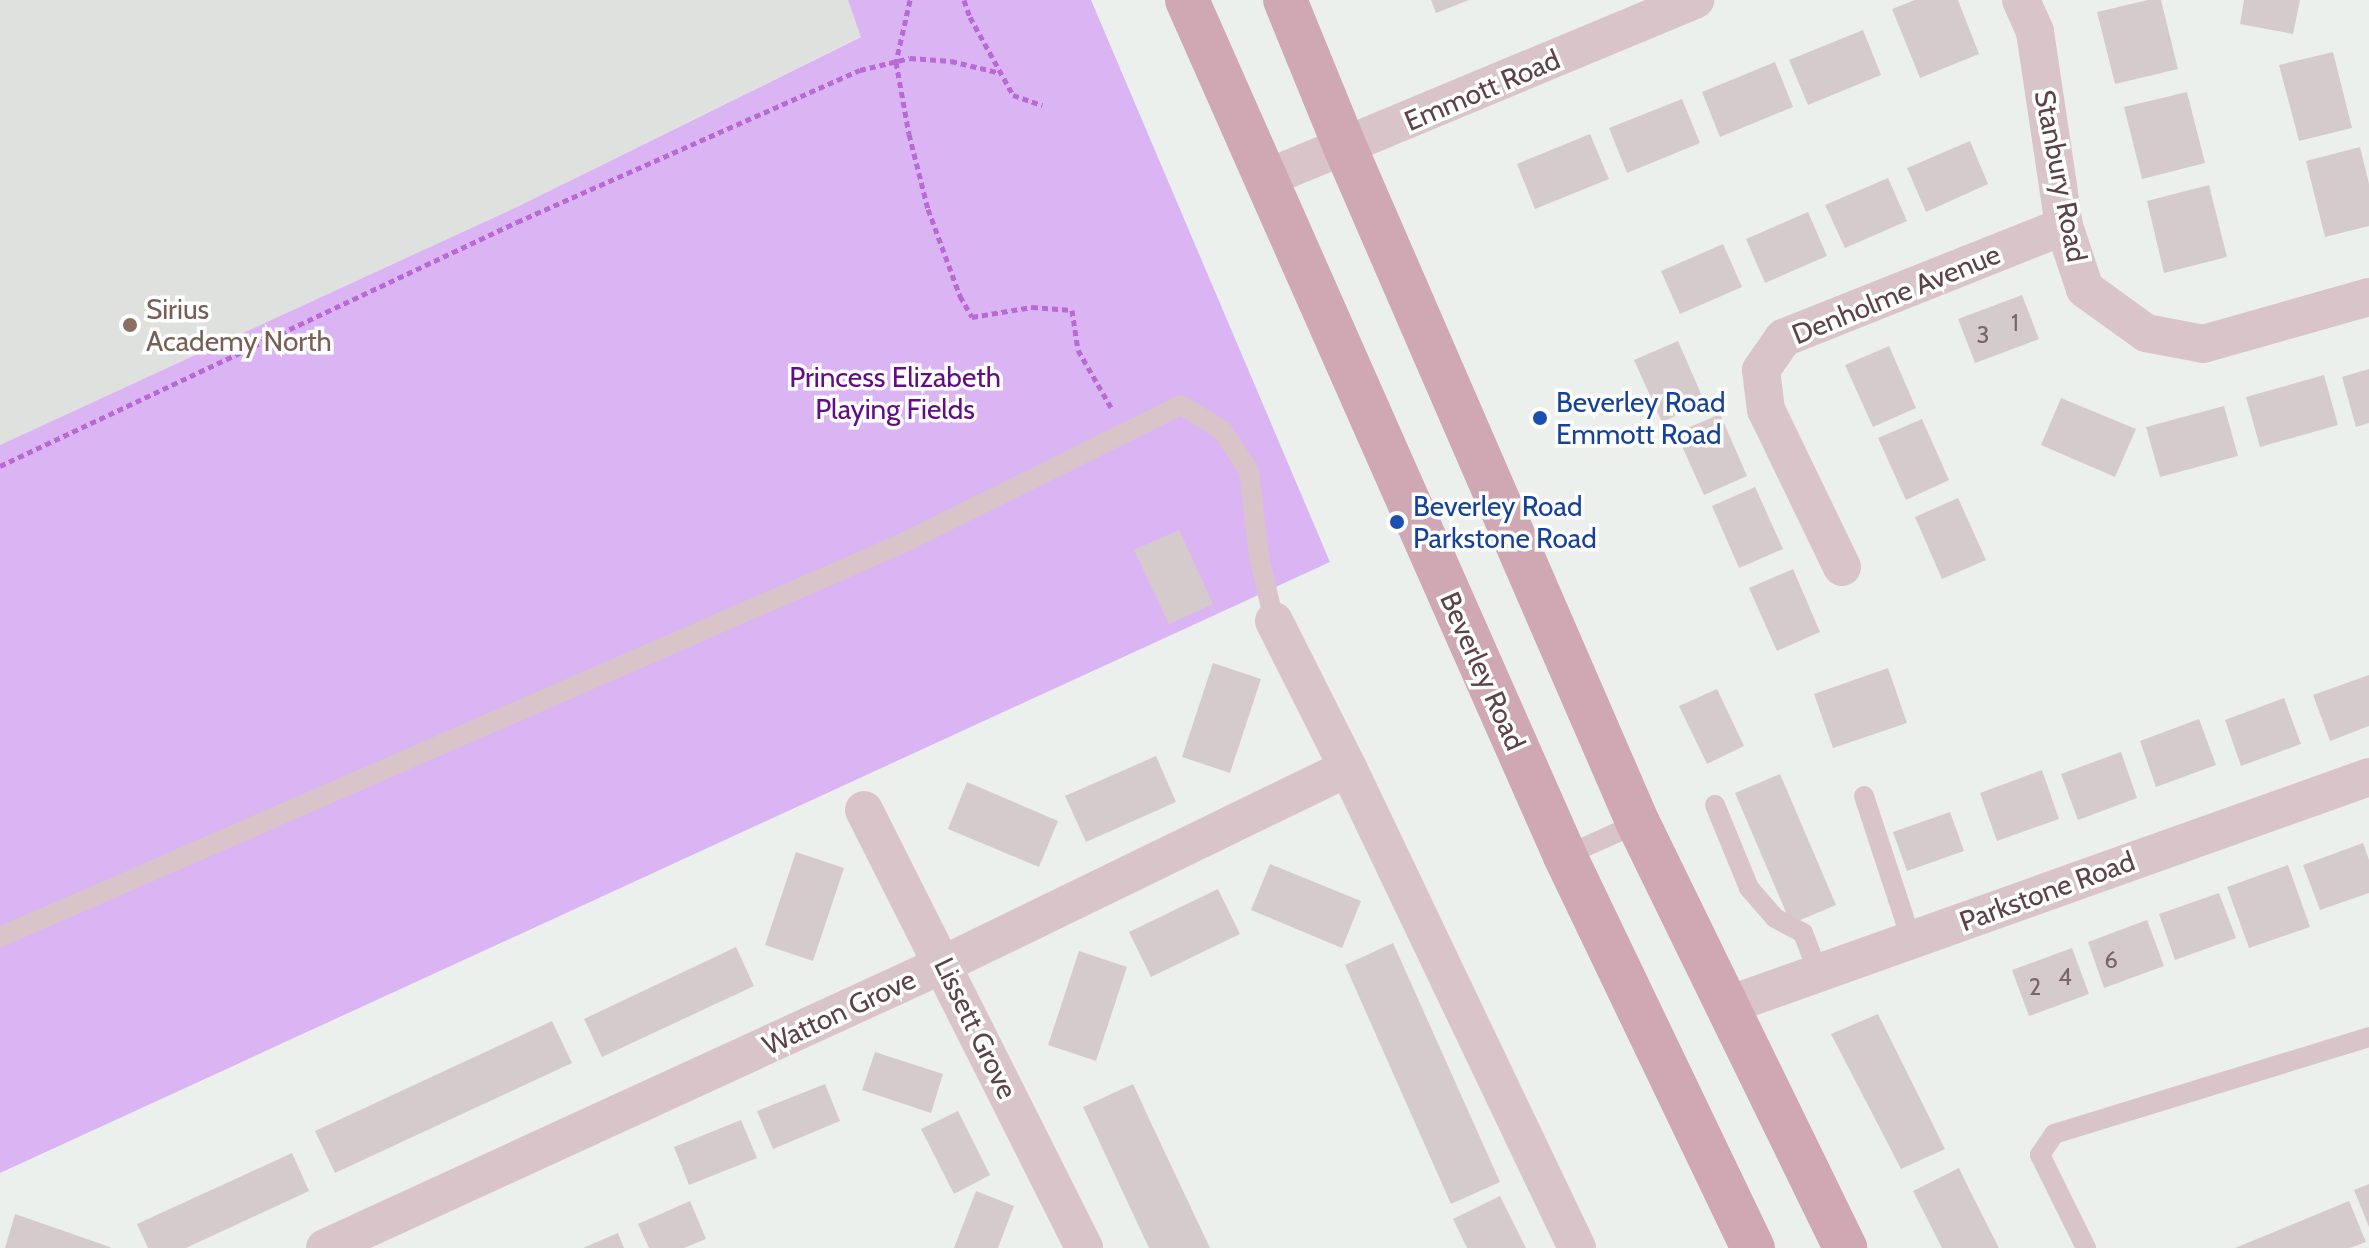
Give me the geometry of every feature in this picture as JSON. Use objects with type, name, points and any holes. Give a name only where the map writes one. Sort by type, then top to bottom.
[{"type":"main road","name":"Beverley Road","points":[[1187,0],[1565,856],[1753,1248]]},
{"type":"main road","points":[[1285,0],[1345,147],[1638,823],[1845,1248]]},
{"type":"street","name":"Emmott Road","points":[[1267,178],[1695,0]]},
{"type":"street","name":"Stanbury Road","points":[[2021,0],[2035,32],[2064,226],[2085,289],[2146,333],[2203,344],[2369,297]]},
{"type":"street","name":"Denholme Avenue","points":[[1842,567],[1766,410],[1761,370],[1783,338],[2064,226]]},
{"type":"street","points":[[1274,621],[1348,768],[1577,1248]]},
{"type":"street","name":"Watton Grove","points":[[325,1248],[944,964],[1348,768]]},
{"type":"street","name":"Parkstone Road","points":[[1726,1006],[2369,777]]},
{"type":"street","name":"Lissett Grove","points":[[864,810],[1084,1248]]},
{"type":"lane","points":[[0,937],[901,544],[1181,405],[1222,430],[1249,471],[1259,556],[1274,621]]},
{"type":"lane","points":[[1864,796],[1911,939]]},
{"type":"lane","points":[[1715,805],[1749,888],[1775,918],[1803,933],[1818,972]]},
{"type":"lane","points":[[1565,856],[1638,823]]},
{"type":"lane","points":[[2086,1248],[2040,1155],[2054,1134],[2369,1037]]},
{"type":"path","points":[[910,0],[896,62],[909,134],[928,209],[960,296],[972,317],[1032,307],[1072,310],[1078,350],[1126,434]]},
{"type":"path","points":[[964,0],[1013,95],[1042,105]]},
{"type":"path","points":[[0,466],[517,222],[860,70],[910,58],[951,61],[1001,73]]},
{"type":"shaded area","name":"Sirius Academy North","points":[[0,0],[848,0],[862,36],[519,206],[0,445]]},
{"type":"green space","name":"Princess Elizabeth Playing Fields","points":[[848,0],[1091,0],[1330,562],[0,1173],[0,445],[519,206],[861,37]]},
{"type":"building","points":[[1431,0],[1469,0],[1436,13]]},
{"type":"building","points":[[1915,0],[1958,0],[1979,54],[1920,78],[1892,9]]},
{"type":"building","points":[[2161,0],[2178,69],[2115,84],[2097,12]]},
{"type":"building","points":[[2244,0],[2300,0],[2293,34],[2240,24]]},
{"type":"building","points":[[1863,30],[1881,75],[1808,105],[1789,60]]},
{"type":"building","points":[[2333,52],[2352,128],[2299,141],[2279,65]]},
{"type":"building","points":[[1775,62],[1793,107],[1720,137],[1702,92]]},
{"type":"building","points":[[2187,92],[2205,163],[2142,179],[2124,107]]},
{"type":"building","points":[[1682,99],[1700,143],[1627,173],[1609,128]]},
{"type":"building","points":[[1590,134],[1609,179],[1535,209],[1517,164]]},
{"type":"building","points":[[1970,141],[1988,184],[1926,212],[1907,168]]},
{"type":"building","points":[[2360,147],[2369,184],[2369,226],[2325,237],[2306,161]]},
{"type":"building","points":[[1888,178],[1907,221],[1845,248],[1825,205]]},
{"type":"building","points":[[2209,185],[2227,257],[2164,273],[2147,201]]},
{"type":"building","points":[[1808,212],[1827,256],[1765,283],[1746,239]]},
{"type":"building","points":[[1723,244],[1742,287],[1680,314],[1661,271]]},
{"type":"building","points":[[2022,295],[2039,339],[1975,363],[1958,319]]},
{"type":"building","points":[[1678,341],[1705,403],[1662,422],[1634,360]]},
{"type":"building","points":[[1889,346],[1916,408],[1873,427],[1845,365]]},
{"type":"building","points":[[2369,369],[2369,423],[2356,427],[2342,377]]},
{"type":"building","points":[[2324,375],[2338,425],[2260,447],[2246,397]]},
{"type":"building","points":[[2061,398],[2136,429],[2115,477],[2041,445]]},
{"type":"building","points":[[2224,406],[2238,456],[2160,477],[2146,427]]},
{"type":"building","points":[[1720,414],[1747,476],[1704,495],[1676,433]]},
{"type":"building","points":[[1922,419],[1949,480],[1906,500],[1878,438]]},
{"type":"building","points":[[1755,487],[1783,549],[1739,568],[1712,506]]},
{"type":"building","points":[[1958,498],[1986,560],[1942,579],[1915,517]]},
{"type":"building","points":[[1179,530],[1213,604],[1169,624],[1134,550]]},
{"type":"building","points":[[1793,569],[1820,632],[1777,651],[1749,588]]},
{"type":"building","points":[[1213,663],[1261,679],[1230,773],[1182,757]]},
{"type":"building","points":[[1888,668],[1907,723],[1833,748],[1814,694]]},
{"type":"building","points":[[2369,675],[2369,726],[2330,741],[2313,695]]},
{"type":"building","points":[[1717,689],[1744,746],[1707,764],[1679,706]]},
{"type":"building","points":[[2284,698],[2301,744],[2241,766],[2225,720]]},
{"type":"building","points":[[2199,719],[2216,765],[2156,787],[2140,741]]},
{"type":"building","points":[[2121,752],[2137,798],[2078,820],[2061,774]]},
{"type":"building","points":[[1156,756],[1176,802],[1086,842],[1065,796]]},
{"type":"building","points":[[2042,770],[2059,819],[1997,841],[1980,793]]},
{"type":"building","points":[[1780,774],[1836,905],[1791,924],[1735,793]]},
{"type":"building","points":[[967,782],[1058,821],[1039,867],[948,829]]},
{"type":"building","points":[[1950,812],[1964,851],[1907,871],[1893,832]]},
{"type":"building","points":[[2363,843],[2369,860],[2369,893],[2320,910],[2303,865]]},
{"type":"building","points":[[796,852],[844,868],[813,961],[765,945]]},
{"type":"building","points":[[1270,864],[1361,901],[1342,948],[1251,910]]},
{"type":"building","points":[[2288,865],[2310,927],[2249,948],[2227,887]]},
{"type":"building","points":[[1218,889],[1240,934],[1151,977],[1129,932]]},
{"type":"building","points":[[2219,893],[2236,938],[2175,960],[2159,914]]},
{"type":"building","points":[[2147,920],[2164,966],[2104,988],[2088,942]]},
{"type":"building","points":[[1393,943],[1500,1182],[1451,1204],[1345,965]]},
{"type":"building","points":[[736,947],[754,986],[602,1057],[584,1019]]},
{"type":"building","points":[[2072,948],[2089,994],[2029,1016],[2012,970]]},
{"type":"building","points":[[1079,951],[1127,967],[1096,1061],[1048,1045]]},
{"type":"building","points":[[1878,1014],[1945,1149],[1901,1169],[1831,1034]]},
{"type":"building","points":[[552,1021],[572,1063],[335,1173],[315,1131]]},
{"type":"building","points":[[875,1052],[943,1074],[931,1113],[862,1090]]},
{"type":"building","points":[[825,1084],[840,1121],[773,1149],[757,1111]]},
{"type":"building","points":[[1133,1084],[1210,1248],[1149,1248],[1083,1107]]},
{"type":"building","points":[[958,1111],[990,1175],[954,1194],[921,1129]]},
{"type":"building","points":[[741,1120],[757,1158],[689,1185],[674,1147]]},
{"type":"building","points":[[292,1153],[309,1191],[186,1248],[148,1248],[137,1224]]},
{"type":"building","points":[[1959,1168],[1999,1248],[1942,1248],[1913,1191]]},
{"type":"building","points":[[2369,1184],[2369,1227],[2354,1190]]},
{"type":"building","points":[[976,1191],[1014,1206],[998,1248],[954,1248]]},
{"type":"building","points":[[1500,1196],[1526,1248],[1467,1248],[1453,1219]]},
{"type":"building","points":[[690,1201],[706,1239],[684,1248],[649,1248],[638,1224]]},
{"type":"building","points":[[2349,1201],[2366,1242],[2350,1248],[2235,1248]]},
{"type":"building","points":[[15,1214],[110,1247],[110,1248],[5,1248]]},
{"type":"building","points":[[618,1233],[624,1248],[583,1248],[592,1244]]},
{"type":"place","name":"Sirius Academy North","points":[[130,325]]},
{"type":"place","name":"Beverley Road Emmott Road","points":[[1540,418]]},
{"type":"place","name":"Beverley Road Parkstone Road","points":[[1397,522]]}]
